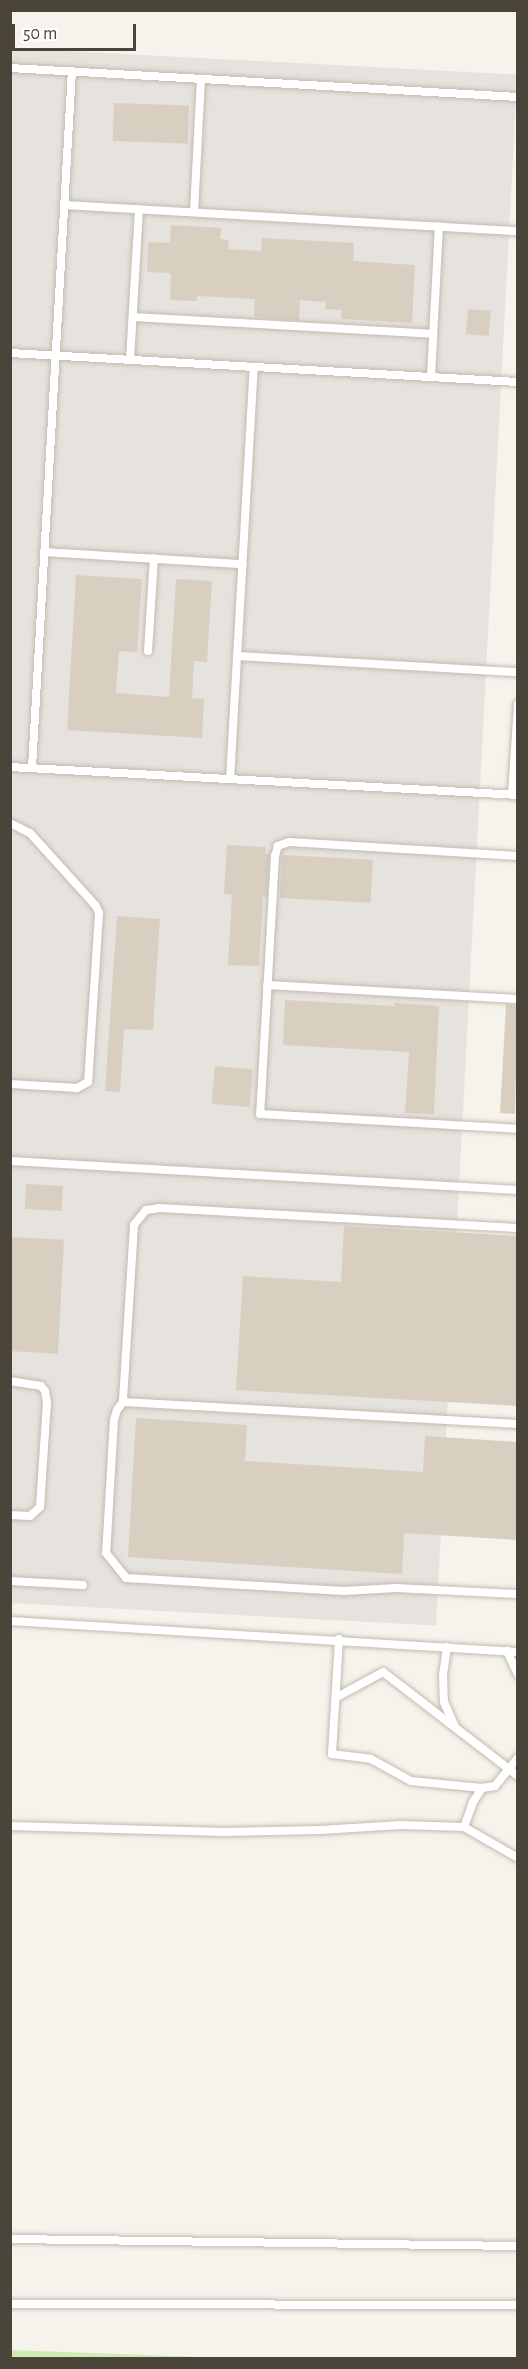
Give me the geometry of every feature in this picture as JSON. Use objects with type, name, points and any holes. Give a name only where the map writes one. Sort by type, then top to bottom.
[{"type":"lane","points":[[10,68],[518,97]]},
{"type":"lane","points":[[32,768],[72,71]]},
{"type":"lane","points":[[194,212],[201,79]]},
{"type":"lane","points":[[64,205],[518,231]]},
{"type":"lane","points":[[130,360],[139,209]]},
{"type":"lane","points":[[430,377],[439,226]]},
{"type":"lane","points":[[133,317],[433,334]]},
{"type":"lane","points":[[10,353],[518,382]]},
{"type":"lane","points":[[230,779],[254,367]]},
{"type":"lane","points":[[44,552],[243,564]]},
{"type":"lane","points":[[148,651],[154,558]]},
{"type":"lane","points":[[237,656],[518,672]]},
{"type":"lane","points":[[10,767],[515,795],[518,704]]},
{"type":"lane","points":[[10,823],[30,833],[96,906],[99,913],[88,1082],[77,1088],[10,1084]]},
{"type":"lane","points":[[518,856],[280,844],[274,856],[260,1114],[518,1129]]},
{"type":"lane","points":[[267,985],[518,999]]},
{"type":"lane","points":[[10,1161],[518,1190]]},
{"type":"lane","points":[[518,1228],[160,1208],[146,1210],[134,1225],[123,1402],[114,1420],[106,1552],[126,1578],[344,1591],[396,1587],[518,1594]]},
{"type":"lane","points":[[10,1381],[40,1386],[45,1391],[47,1402],[40,1507],[30,1516],[10,1515]]},
{"type":"lane","points":[[123,1402],[518,1424]]},
{"type":"lane","points":[[10,1581],[83,1585]]},
{"type":"lane","points":[[10,1621],[174,1633],[339,1639],[518,1652]]},
{"type":"lane","points":[[339,1639],[332,1754],[371,1759],[411,1781],[482,1788],[495,1786],[518,1758]]},
{"type":"lane","points":[[447,1647],[443,1676],[444,1702],[456,1727]]},
{"type":"lane","points":[[507,1651],[518,1675]]},
{"type":"lane","points":[[337,1697],[382,1672],[518,1776]]},
{"type":"lane","points":[[464,1827],[473,1802],[482,1788]]},
{"type":"lane","points":[[10,1826],[223,1832],[320,1830],[401,1825],[464,1827],[518,1858]]},
{"type":"lane","points":[[10,2239],[518,2246]]},
{"type":"lane","points":[[10,2304],[518,2305]]},
{"type":"shaded area","points":[[10,48],[517,75],[436,1625],[10,1603]]},
{"type":"green space","points":[[11,2350],[229,2358],[11,2358]]},
{"type":"building","points":[[114,103],[189,106],[188,144],[113,141]]},
{"type":"building","points":[[171,225],[221,228],[220,239],[229,240],[228,249],[261,251],[262,238],[354,243],[353,261],[415,265],[412,323],[341,319],[342,310],[325,309],[326,302],[300,300],[299,320],[254,317],[255,299],[197,296],[197,301],[170,300],[171,273],[147,272],[148,242],[170,243]]},
{"type":"building","points":[[468,309],[491,311],[489,336],[466,334]]},
{"type":"building","points":[[76,575],[142,579],[137,652],[119,651],[116,693],[169,697],[176,579],[212,581],[207,662],[194,661],[192,698],[204,699],[202,738],[67,730]]},
{"type":"building","points":[[227,845],[266,847],[265,854],[269,854],[267,897],[263,897],[259,966],[228,965],[232,895],[224,894]]},
{"type":"building","points":[[282,855],[373,860],[371,903],[280,898]]},
{"type":"building","points":[[117,916],[160,919],[153,1030],[124,1029],[120,1092],[105,1091]]},
{"type":"building","points":[[285,1000],[439,1006],[434,1114],[405,1113],[409,1052],[283,1045]]},
{"type":"building","points":[[506,1004],[518,1005],[515,1114],[500,1113]]},
{"type":"building","points":[[215,1066],[253,1069],[250,1107],[212,1104]]},
{"type":"building","points":[[26,1184],[63,1186],[62,1211],[25,1209]]},
{"type":"building","points":[[344,1226],[518,1236],[518,1406],[236,1390],[243,1276],[341,1282]]},
{"type":"building","points":[[10,1237],[64,1240],[58,1354],[10,1351]]},
{"type":"building","points":[[136,1418],[247,1425],[245,1461],[423,1472],[425,1436],[518,1442],[518,1540],[404,1533],[402,1574],[128,1557]]}]
